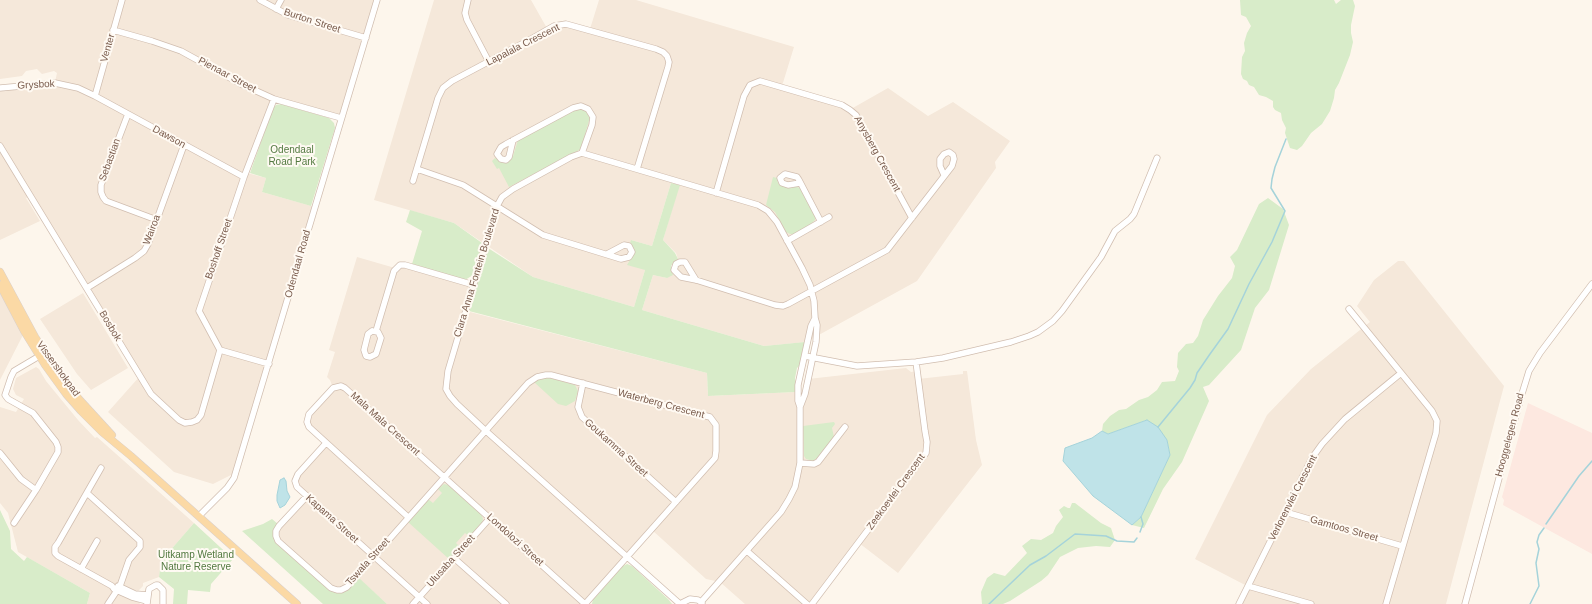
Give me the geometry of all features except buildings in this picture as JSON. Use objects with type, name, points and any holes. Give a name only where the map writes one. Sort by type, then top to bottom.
[{"type":"main road","name":"Vissershokpad","points":[[0,272],[57,382],[81,411],[102,432],[297,604]]},
{"type":"main road","name":"Vissershokpad","points":[[0,285],[42,354]]},
{"type":"street","name":"Venter","points":[[95,96],[122,0]]},
{"type":"street","name":"Burton Street","points":[[260,0],[288,15],[366,38]]},
{"type":"street","points":[[276,9],[281,0]]},
{"type":"street","name":"Odendaal Road","points":[[199,516],[233,480],[377,0]]},
{"type":"street","points":[[468,0],[465,13],[467,20],[489,62]]},
{"type":"street","name":"Lapalala Crescent","points":[[413,181],[441,91],[452,81],[554,26],[566,24],[576,25],[663,52],[668,59],[668,67],[637,169]]},
{"type":"street","name":"Pienaar Street","points":[[113,30],[169,46],[181,51],[241,84],[274,99],[341,118]]},
{"type":"street","name":"Anysberg Crescent","points":[[716,193],[744,96],[750,85],[760,81],[842,105],[850,110],[856,116],[912,218]]},
{"type":"street","name":"Grysbok","points":[[0,88],[55,83],[78,88],[95,96]]},
{"type":"street","name":"Dawson","points":[[95,96],[244,177]]},
{"type":"street","name":"Boshoff Street","points":[[220,350],[200,315],[199,307],[244,177],[274,99]]},
{"type":"street","points":[[513,140],[573,108],[581,106],[588,109],[593,117],[592,125],[582,153],[765,208],[774,217],[807,277],[812,291],[817,332],[813,358],[803,401],[800,407]]},
{"type":"street","name":"Sebastian","points":[[128,114],[101,185],[101,192],[106,201],[156,220]]},
{"type":"street","name":"Wairoa","points":[[87,288],[141,254],[148,244],[184,145]]},
{"type":"street","name":"Bosbok","points":[[0,146],[151,394],[182,422],[192,422],[201,416],[220,350]]},
{"type":"street","name":"Clara Anna Fontein Boulevard","points":[[582,153],[571,157],[513,188],[502,197],[447,373],[446,389],[457,404],[486,431],[680,604]]},
{"type":"street","points":[[804,356],[857,366],[916,362],[943,358],[1011,342],[1038,332],[1053,321],[1062,311],[1101,257],[1115,231],[1134,214],[1157,158]]},
{"type":"street","points":[[417,170],[454,181],[472,190],[543,235],[607,254]]},
{"type":"street","points":[[696,280],[779,306],[788,304],[890,248],[944,175]]},
{"type":"street","points":[[800,183],[822,222]]},
{"type":"street","points":[[787,241],[829,217]]},
{"type":"street","points":[[376,331],[394,271],[398,266],[405,265],[474,285]]},
{"type":"street","name":"Hooggelegen Road","points":[[1465,604],[1527,378],[1540,354],[1592,284]]},
{"type":"street","points":[[1349,309],[1432,411],[1438,426],[1386,604]]},
{"type":"street","points":[[680,604],[690,599],[702,603],[781,512],[795,487],[800,463],[800,407],[798,401],[798,385],[811,326],[815,318]]},
{"type":"street","points":[[220,350],[269,364]]},
{"type":"street","points":[[14,523],[36,490],[57,453],[58,447],[56,442],[33,413],[5,396],[12,373],[42,354]]},
{"type":"street","name":"Zeekoevlei Crescent","points":[[812,604],[926,453],[927,442],[916,362]]},
{"type":"street","name":"Verlorenvlei Crescent","points":[[1239,604],[1312,458],[1345,419],[1401,373]]},
{"type":"street","name":"Waterberg Crescent","points":[[486,431],[528,383],[537,377],[546,375],[700,413],[710,417],[716,425],[715,458],[585,604]]},
{"type":"street","name":"Goukamma Street","points":[[583,383],[578,407],[582,417],[676,502]]},
{"type":"street","name":"Mala Mala Crescent","points":[[408,517],[309,427],[307,419],[309,414],[336,387],[340,386],[345,388],[444,477]]},
{"type":"street","points":[[800,463],[814,464],[818,462],[845,427]]},
{"type":"street","name":"Tswala Street","points":[[307,496],[278,526],[276,536],[278,540],[331,588],[339,590],[347,587],[486,431]]},
{"type":"street","name":"Kapama Street","points":[[326,443],[298,474],[296,478],[297,487],[427,604]]},
{"type":"street","points":[[0,453],[21,479],[36,490]]},
{"type":"street","points":[[101,468],[55,550],[58,556],[112,586],[135,596],[147,600],[150,588],[158,585],[164,593],[163,604]]},
{"type":"street","name":"Londolozi Street","points":[[444,477],[585,604]]},
{"type":"street","points":[[87,493],[140,541],[140,547],[129,560],[119,588],[108,604]]},
{"type":"street","name":"Gamtoos Street","points":[[1285,512],[1402,546]]},
{"type":"street","name":"Ulusaba Street","points":[[413,604],[490,518]]},
{"type":"street","points":[[81,569],[97,541]]},
{"type":"street","points":[[747,551],[806,604]]},
{"type":"street","points":[[454,558],[506,604]]},
{"type":"street","points":[[1248,586],[1311,604]]},
{"type":"shaded area","points":[[0,0],[377,0],[341,118],[274,99],[247,173],[266,178],[262,192],[315,207],[235,473],[213,484],[174,472],[108,412],[140,376],[30,196],[26,198],[40,221],[0,240],[0,87],[55,82],[57,73],[54,71],[42,74],[37,69],[26,71],[22,76],[0,79]]},
{"type":"shaded area","points":[[434,0],[531,0],[548,30],[561,24],[590,29],[599,0],[636,0],[794,47],[782,86],[851,109],[888,88],[928,116],[953,102],[1010,141],[995,162],[996,168],[917,281],[806,342],[764,346],[642,310],[653,275],[667,278],[672,272],[672,264],[678,259],[676,253],[663,240],[679,185],[671,183],[652,246],[631,240],[634,250],[630,259],[645,270],[634,307],[533,277],[454,223],[374,200]]},
{"type":"shaded area","points":[[357,257],[395,268],[398,266],[473,285],[466,311],[707,373],[708,396],[796,392],[800,406],[808,379],[906,368],[911,372],[917,371],[918,379],[963,374],[963,371],[967,371],[976,440],[982,465],[898,573],[859,543],[812,604],[745,604],[720,582],[706,579],[652,530],[586,604],[387,604],[356,576],[347,587],[336,590],[278,541],[275,534],[306,496],[295,482],[325,443],[310,429],[307,419],[333,388],[327,377],[335,352],[329,350]]},
{"type":"shaded area","points":[[1398,261],[1404,261],[1504,386],[1446,604],[1239,604],[1247,586],[1195,559],[1267,415],[1311,369],[1370,322],[1357,306],[1374,280]]},
{"type":"shaded area","points":[[0,284],[25,331],[0,380]]},
{"type":"shaded area","points":[[83,293],[128,368],[91,390],[77,374],[40,319]]},
{"type":"shaded area","points":[[36,367],[78,420],[95,438],[97,437],[194,523],[161,561],[159,577],[143,583],[143,586],[138,591],[135,590],[135,601],[138,601],[140,604],[87,604],[90,593],[18,552],[8,513],[0,503],[0,407],[16,412],[24,399],[16,395],[13,389],[16,378]]},
{"type":"shaded area","points":[[1528,403],[1592,433],[1592,554],[1503,505],[1504,500],[1502,497]]},
{"type":"green space","points":[[1240,0],[1334,0],[1336,4],[1341,0],[1353,0],[1355,6],[1351,33],[1353,42],[1350,55],[1335,90],[1330,111],[1322,124],[1311,133],[1302,146],[1297,150],[1290,148],[1281,113],[1273,107],[1273,101],[1259,95],[1254,87],[1249,85],[1247,81],[1243,79],[1241,74],[1242,57],[1245,51],[1244,43],[1251,26],[1246,17],[1241,15]]},
{"type":"green space","name":"Odendaal Road Park","points":[[281,104],[329,118],[334,123],[335,128],[311,206],[262,192],[266,178],[250,173],[273,108],[276,105]]},
{"type":"green space","points":[[576,109],[587,111],[590,117],[581,149],[509,187],[499,168],[497,169],[492,161],[495,158],[502,162],[509,161],[513,156],[518,140]]},
{"type":"green space","points":[[773,177],[777,178],[778,183],[782,186],[800,188],[815,216],[815,220],[812,223],[794,234],[786,232],[775,212],[766,205]]},
{"type":"green space","points":[[671,183],[680,185],[663,240],[675,253],[678,259],[671,266],[673,275],[667,278],[653,275],[642,310],[764,346],[805,342],[801,364],[797,368],[795,378],[796,392],[708,396],[707,373],[469,311],[488,248],[533,277],[634,307],[645,270],[627,265],[633,255],[634,250],[630,243],[631,240],[652,246]]},
{"type":"green space","points":[[1268,198],[1283,209],[1289,225],[1269,290],[1255,308],[1241,350],[1209,385],[1203,387],[1209,401],[1182,462],[1163,489],[1144,528],[1132,525],[1141,517],[1170,455],[1167,440],[1147,420],[1108,434],[1102,431],[1103,424],[1110,416],[1119,410],[1126,409],[1139,400],[1148,397],[1157,390],[1162,382],[1175,381],[1179,371],[1177,367],[1178,353],[1186,344],[1193,343],[1198,336],[1203,320],[1218,296],[1232,278],[1235,266],[1230,257],[1237,250],[1259,204]]},
{"type":"green space","points":[[410,210],[454,223],[482,243],[473,275],[465,280],[412,264],[422,231],[406,222]]},
{"type":"green space","points":[[547,377],[575,385],[578,391],[575,401],[566,406],[558,404],[534,382]]},
{"type":"green space","points":[[834,422],[835,424],[832,428],[834,437],[817,458],[813,461],[806,459],[804,456],[803,426]]},
{"type":"green space","points":[[444,484],[448,485],[481,514],[483,519],[482,523],[470,537],[465,533],[456,543],[460,547],[449,559],[408,522],[428,499],[433,503],[442,493],[438,489]]},
{"type":"green space","points":[[1072,503],[1075,503],[1101,523],[1111,528],[1115,540],[1110,547],[1096,546],[1078,548],[1060,557],[1048,575],[1010,601],[1003,604],[982,604],[981,592],[987,578],[994,573],[1005,576],[1027,553],[1022,546],[1031,539],[1041,540],[1053,533],[1063,517],[1059,510],[1064,506],[1070,508]]},
{"type":"green space","points":[[0,510],[10,531],[11,549],[24,561],[27,557],[90,593],[87,604],[0,604]]},
{"type":"green space","points":[[272,519],[278,524],[278,544],[330,590],[339,593],[345,591],[358,577],[387,604],[323,604],[242,531],[263,524]]},
{"type":"green space","name":"Uitkamp Wetland Nature Reserve","points":[[194,523],[233,559],[211,584],[210,592],[188,590],[187,604],[173,604],[174,589],[159,577],[161,561]]},
{"type":"green space","points":[[627,564],[632,566],[672,604],[592,604],[593,599],[623,566]]},
{"type":"water","points":[[1147,420],[1158,427],[1167,440],[1170,455],[1141,517],[1132,525],[1093,496],[1063,461],[1065,448],[1092,438],[1102,431],[1108,434]]},
{"type":"water","points":[[284,478],[290,497],[285,505],[280,508],[277,501],[277,495],[280,480]]},
{"type":"waterway","points":[[1158,427],[1190,388],[1197,373],[1228,329],[1249,284],[1272,242],[1285,211],[1271,188],[1275,167],[1286,139]]},
{"type":"waterway","points":[[1546,524],[1579,476],[1592,461]]},
{"type":"waterway","points":[[1140,532],[1143,524],[1141,517]]},
{"type":"waterway","points":[[1530,604],[1539,586],[1536,563],[1539,549],[1537,542],[1539,535],[1544,528]]},
{"type":"waterway","points":[[989,604],[1030,565],[1046,556],[1075,534],[1106,536],[1117,541],[1134,542],[1137,538]]}]
